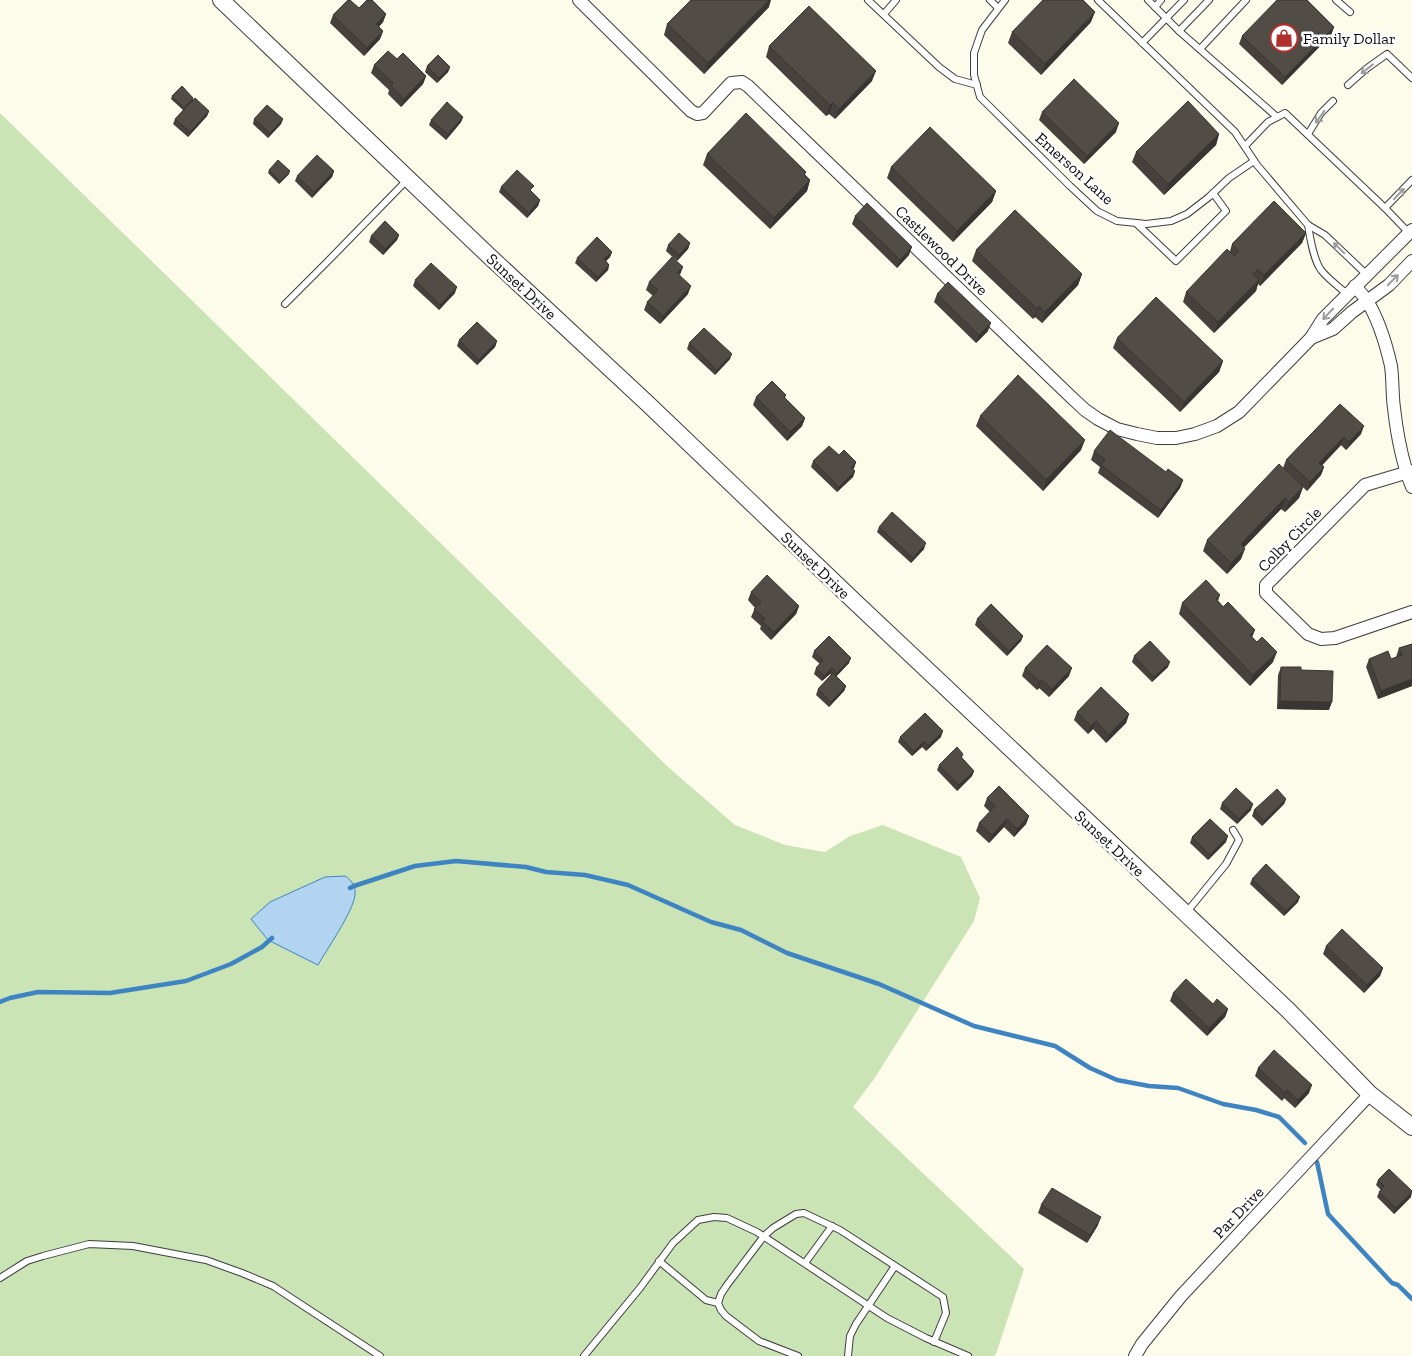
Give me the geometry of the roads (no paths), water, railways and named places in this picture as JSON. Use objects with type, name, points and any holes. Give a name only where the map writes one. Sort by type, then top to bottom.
[{"type":"street","name":"Sunset Drive","points":[[221,0],[655,410],[868,615],[1288,1010],[1370,1094],[1412,1127]]},
{"type":"street","name":"Castlewood Drive","points":[[579,0],[691,111],[697,114],[703,113],[731,84],[742,82],[748,86],[1075,400],[1098,419],[1117,429],[1157,438],[1176,438],[1217,426],[1239,412],[1311,338],[1323,319],[1410,232]]},
{"type":"street","name":"Castlewood Drive","points":[[1311,338],[1333,329],[1367,300],[1389,285],[1412,261]]},
{"type":"street","points":[[1351,290],[1367,300],[1386,346],[1391,368],[1399,441],[1412,487]]},
{"type":"street","name":"Colby Circle","points":[[1409,472],[1365,485],[1266,585],[1266,593],[1308,634],[1321,639],[1336,638],[1412,612]]},
{"type":"street","name":"Par Drive","points":[[1135,1356],[1142,1344],[1181,1296],[1370,1094]]},
{"type":"lane","points":[[868,0],[939,67],[956,79],[977,86]]},
{"type":"lane","points":[[884,14],[896,0]]},
{"type":"lane","points":[[990,0],[998,8]]},
{"type":"lane","name":"Emerson Lane","points":[[1005,0],[982,30],[974,54],[974,75],[980,97],[1096,210],[1117,221],[1146,224],[1171,221],[1187,214],[1229,178],[1254,160]]},
{"type":"lane","points":[[1098,0],[1235,132],[1254,160],[1308,224],[1325,235],[1366,274]]},
{"type":"lane","points":[[1148,0],[1277,117]]},
{"type":"lane","points":[[1155,7],[1162,0]]},
{"type":"lane","points":[[1142,43],[1184,0]]},
{"type":"lane","points":[[1179,30],[1209,0]]},
{"type":"lane","points":[[1200,48],[1246,0]]},
{"type":"lane","points":[[1336,0],[1350,12]]},
{"type":"lane","points":[[1348,85],[1387,54],[1412,78]]},
{"type":"lane","points":[[1308,134],[1321,113],[1333,101]]},
{"type":"lane","points":[[1245,146],[1268,122],[1286,113],[1410,232]]},
{"type":"lane","points":[[285,304],[408,178]]},
{"type":"lane","points":[[1385,208],[1412,180]]},
{"type":"lane","points":[[1136,223],[1176,261],[1226,211],[1212,194]]},
{"type":"lane","points":[[1308,224],[1310,238],[1321,269],[1351,290]]},
{"type":"lane","points":[[1185,914],[1226,864],[1239,840],[1233,830]]},
{"type":"lane","points":[[798,1356],[759,1341],[726,1316],[718,1303],[727,1284],[764,1236],[796,1214],[804,1213],[832,1226],[943,1297],[946,1313],[934,1342]]},
{"type":"lane","points":[[584,1356],[640,1288],[673,1243],[698,1220],[714,1217],[727,1218],[757,1232],[887,1318],[934,1342],[968,1356]]},
{"type":"lane","points":[[805,1263],[832,1226]]},
{"type":"lane","points":[[0,1278],[27,1261],[89,1244],[133,1246],[206,1260],[273,1286],[380,1356]]},
{"type":"lane","points":[[659,1261],[706,1300],[718,1303]]},
{"type":"lane","points":[[848,1356],[850,1336],[856,1324],[895,1266]]},
{"type":"water","points":[[345,876],[352,882],[354,887],[355,895],[353,902],[345,920],[318,965],[268,940],[251,919],[270,902],[325,877]]},
{"type":"waterway","points":[[350,888],[415,866],[456,861],[526,867],[546,872],[585,875],[628,885],[711,922],[741,930],[787,953],[879,984],[974,1026],[1055,1046],[1090,1068],[1117,1080],[1149,1086],[1178,1088],[1223,1104],[1256,1110],[1279,1117],[1305,1143]]},
{"type":"waterway","points":[[0,1002],[38,992],[110,993],[186,981],[231,964],[262,947],[272,938]]},
{"type":"waterway","points":[[1317,1162],[1328,1214],[1392,1283],[1398,1285],[1412,1299]]},
{"type":"place","name":"Family Dollar","points":[[1284,38]]}]
